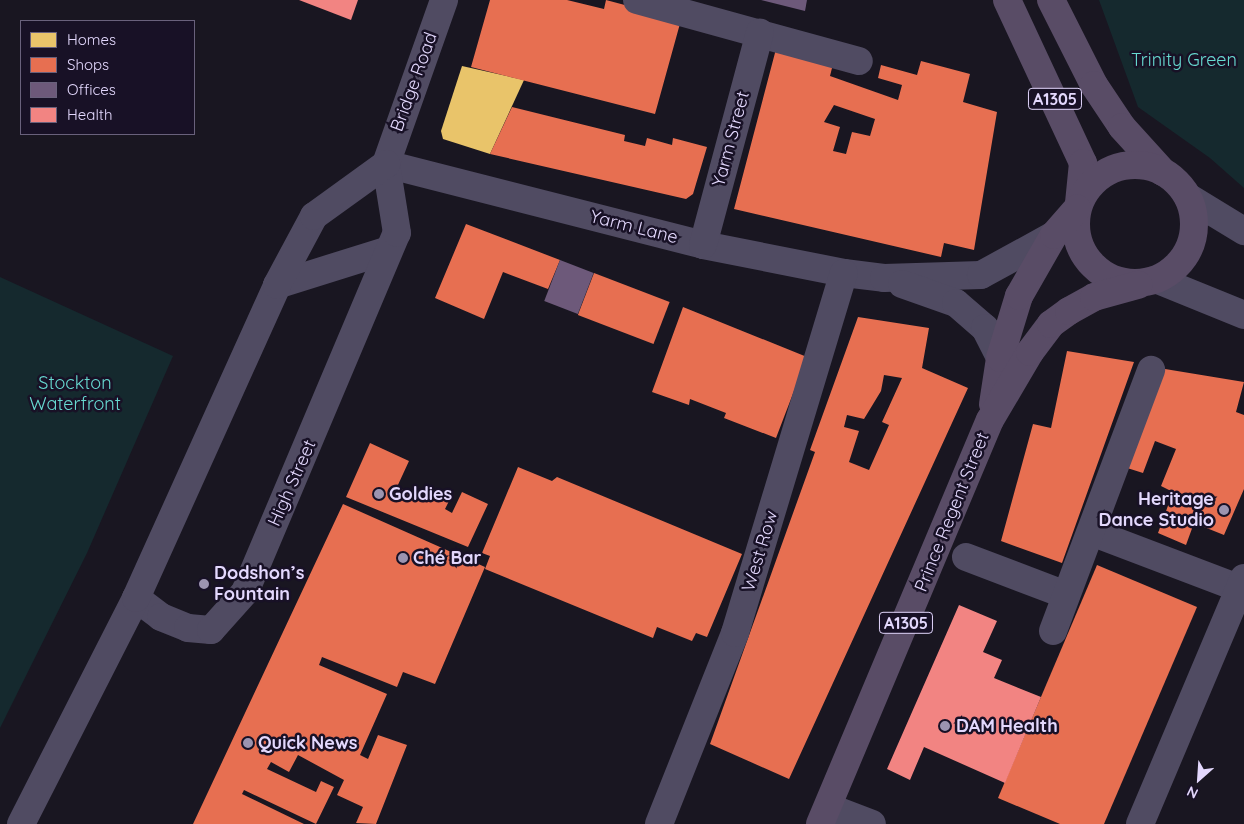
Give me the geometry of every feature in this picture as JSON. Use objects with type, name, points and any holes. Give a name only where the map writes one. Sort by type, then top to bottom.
[{"type":"main road","name":"A1305","points":[[1007,0],[1083,162],[1078,206],[1077,240],[1089,264],[1111,280],[1148,282],[1178,266],[1192,245],[1195,221],[1188,197],[1178,182],[1163,172],[1144,165],[1117,168],[1105,172],[1089,185],[1078,206]]},
{"type":"main road","name":"A1305","points":[[1051,0],[1094,85],[1122,127],[1163,172]]},
{"type":"main road","name":"Prince Regent Street","points":[[990,420],[1000,358],[1019,296],[1054,235],[1078,206]]},
{"type":"main road","name":"Prince Regent Street","points":[[824,816],[990,420],[1030,352],[1052,324],[1094,297],[1148,282]]},
{"type":"street","name":"Bridge Road","points":[[386,164],[444,0]]},
{"type":"street","points":[[637,0],[859,61]]},
{"type":"street","name":"Yarm Street","points":[[703,245],[760,33]]},
{"type":"street","name":"Yarm Lane","points":[[386,164],[703,245],[844,273],[884,278],[981,275],[1054,235]]},
{"type":"street","name":"High Street","points":[[136,598],[162,617],[188,628],[211,630],[245,592],[397,233],[386,164]]},
{"type":"street","points":[[21,824],[136,598],[275,290],[314,216],[386,164]]},
{"type":"street","points":[[1188,197],[1244,231]]},
{"type":"street","points":[[275,290],[389,250]]},
{"type":"street","name":"West Row","points":[[659,824],[735,633],[844,273]]},
{"type":"street","name":"Yarm Lane","points":[[884,278],[956,303],[985,328],[1000,358]]},
{"type":"street","points":[[1148,282],[1244,315]]},
{"type":"street","points":[[1053,630],[1151,370]]},
{"type":"street","points":[[1091,532],[1242,585],[1140,824]]},
{"type":"street","points":[[966,557],[1066,596]]},
{"type":"street","points":[[824,816],[872,824]]},
{"type":"green space","name":"Trinity Green","points":[[1099,0],[1244,0],[1244,188],[1210,158],[1138,107]]},
{"type":"green space","name":"Stockton Waterfront","points":[[0,277],[173,356],[87,553],[0,728]]},
{"type":"building: Homes","points":[[462,66],[524,80],[490,154],[443,139],[441,131]]},
{"type":"building: Shops","points":[[490,0],[567,0],[604,9],[606,0],[681,20],[655,114],[471,67]]},
{"type":"building: Shops","points":[[776,49],[833,64],[830,76],[898,100],[902,85],[878,78],[881,65],[917,75],[921,61],[970,74],[963,102],[997,112],[974,250],[944,243],[941,257],[734,209]],"holes":[[[834,105],[875,119],[870,136],[852,132],[846,154],[833,151],[840,127],[824,122]]]},
{"type":"building: Shops","points":[[512,107],[625,135],[624,141],[645,146],[647,138],[672,145],[673,138],[707,147],[693,194],[686,199],[490,154]]},
{"type":"building: Shops","points":[[466,224],[560,260],[548,289],[503,272],[484,319],[435,298]]},
{"type":"building: Shops","points":[[594,273],[670,302],[653,344],[578,315]]},
{"type":"building: Shops","points":[[683,307],[807,357],[776,438],[724,418],[726,413],[690,399],[689,405],[652,392]]},
{"type":"building: Shops","points":[[858,317],[929,328],[922,368],[968,388],[789,779],[710,744],[815,452],[810,450]],"holes":[[[884,375],[902,378],[882,422],[889,425],[869,470],[849,462],[859,431],[844,427],[847,415],[864,419],[881,391]]]},
{"type":"building: Shops","points":[[1067,351],[1134,362],[1062,563],[1001,541],[1033,424],[1051,428]]},
{"type":"building: Shops","points":[[1159,368],[1244,382],[1236,412],[1244,415],[1244,489],[1224,535],[1194,523],[1186,545],[1158,533],[1173,492],[1161,486],[1176,449],[1155,441],[1143,473],[1124,467]]},
{"type":"building: Shops","name":"Goldies","points":[[370,443],[409,461],[397,487],[428,502],[433,491],[450,499],[445,509],[452,513],[462,492],[488,504],[468,547],[346,497]]},
{"type":"building: Shops","points":[[518,467],[552,481],[557,477],[742,554],[707,637],[696,633],[692,641],[657,627],[653,638],[485,569],[490,556],[482,553]]},
{"type":"building: Shops","points":[[343,504],[485,567],[435,684],[403,672],[397,687],[322,657],[319,665],[387,694],[360,755],[368,759],[378,735],[407,745],[376,824],[356,823],[363,807],[337,795],[344,780],[298,755],[289,772],[271,762],[267,769],[316,792],[321,781],[334,787],[316,824],[244,790],[242,794],[304,824],[193,824]]},
{"type":"building: Shops","points":[[1097,565],[1197,607],[1104,824],[1060,824],[998,798]]},
{"type":"building: Offices","points":[[761,0],[807,0],[805,11]]},
{"type":"building: Offices","points":[[560,260],[594,273],[578,314],[544,301]]},
{"type":"building: Health","points":[[299,0],[358,0],[351,20]]},
{"type":"building: Health","points":[[959,605],[997,621],[983,652],[1002,660],[994,678],[1041,697],[1005,783],[924,747],[910,780],[887,769]]},
{"type":"place","name":"Goldies","points":[[379,494]]},
{"type":"place","name":"Heritage Dance Studio","points":[[1224,510]]},
{"type":"place","name":"Ché Bar","points":[[403,558]]},
{"type":"place","name":"Dodshon’s Fountain","points":[[204,584]]},
{"type":"place","name":"DAM Health","points":[[945,726]]},
{"type":"place","name":"Quick News","points":[[248,743]]}]
